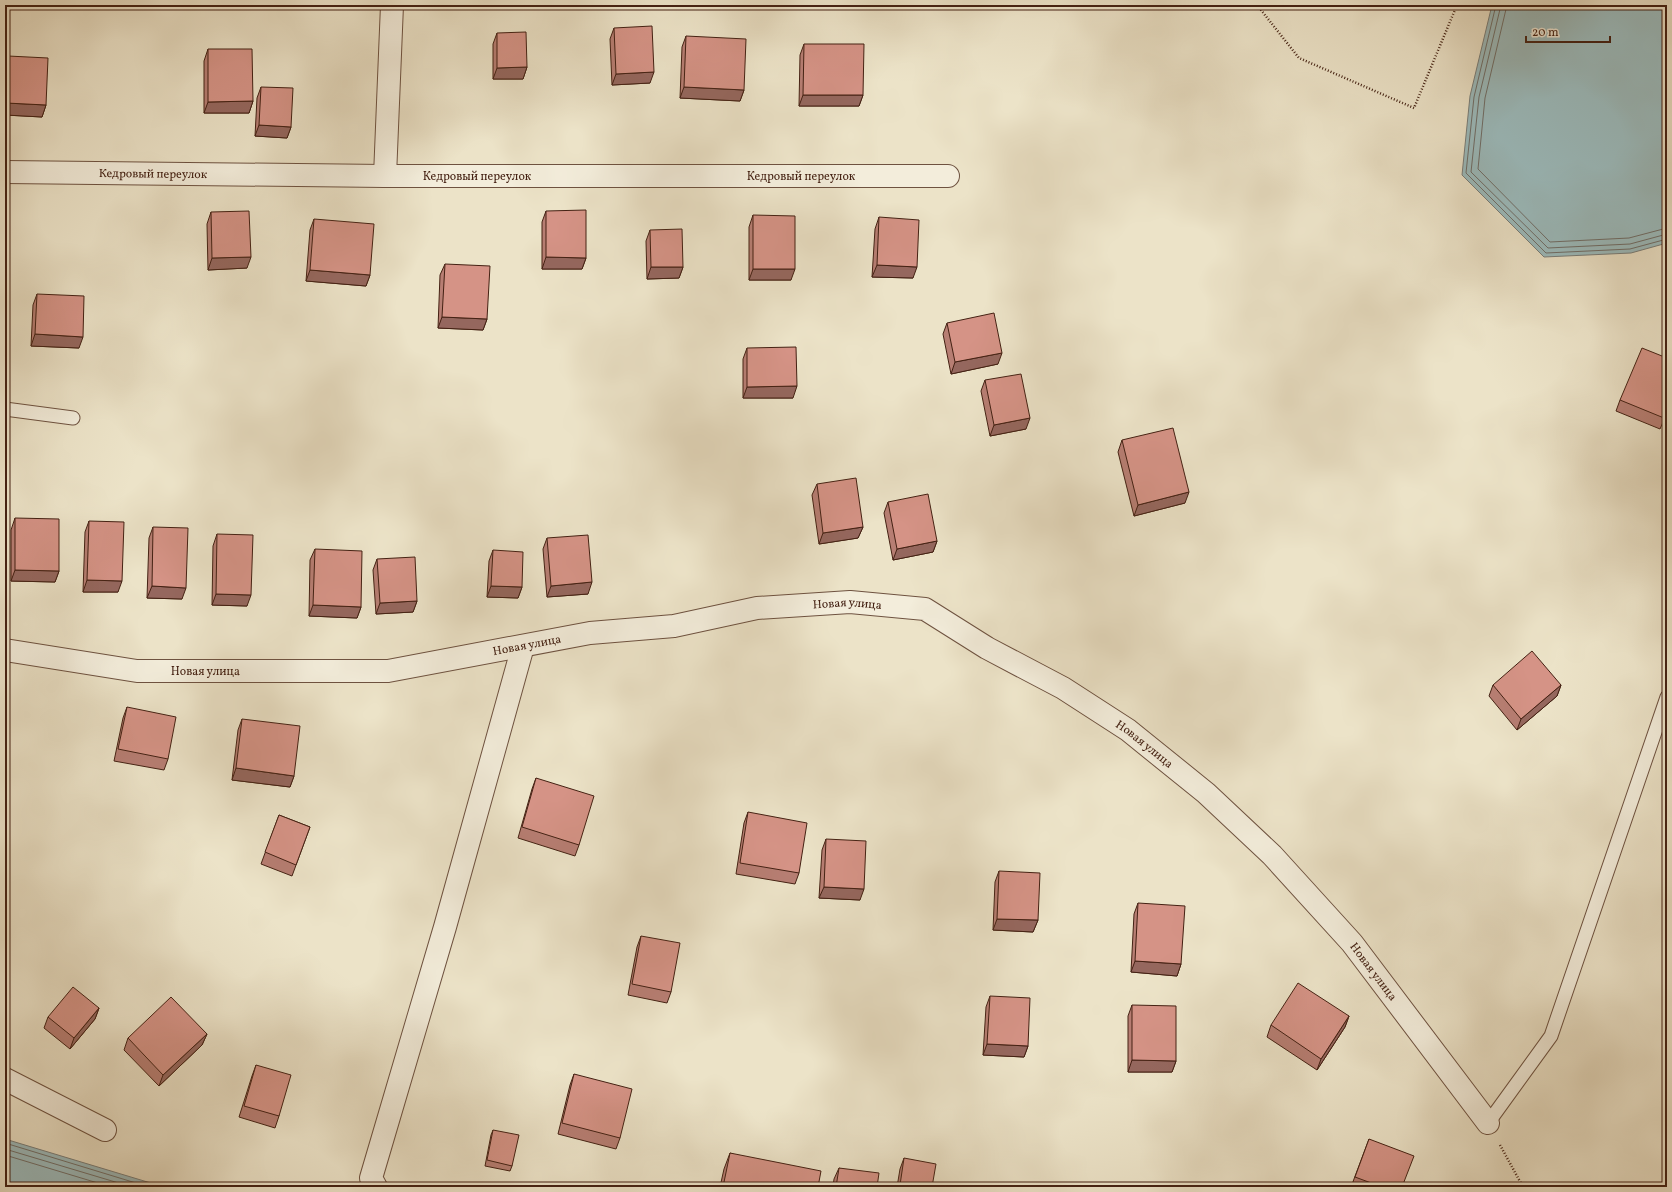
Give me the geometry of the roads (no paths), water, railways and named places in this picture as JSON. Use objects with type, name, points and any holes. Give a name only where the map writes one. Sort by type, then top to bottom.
[{"type":"street","points":[[385,176],[392,5]]},
{"type":"street","name":"Кедровый переулок","points":[[5,172],[385,176],[948,176]]},
{"type":"street","name":"Новая улица","points":[[5,650],[137,671],[388,671],[590,633],[674,626],[758,608],[850,602],[924,609],[987,648],[1063,688],[1128,730],[1206,793],[1272,855],[1352,943],[1488,1123]]},
{"type":"street","points":[[376,1187],[371,1178],[445,927],[523,646]]},
{"type":"street","points":[[5,1079],[105,1130]]},
{"type":"lane","points":[[5,409],[73,418]]},
{"type":"lane","points":[[1488,1123],[1551,1036],[1667,697]]},
{"type":"water","points":[[1492,5],[1667,5],[1667,243],[1631,253],[1544,257],[1462,175],[1470,96]]},
{"type":"water","points":[[5,1139],[164,1187],[5,1187]]}]
